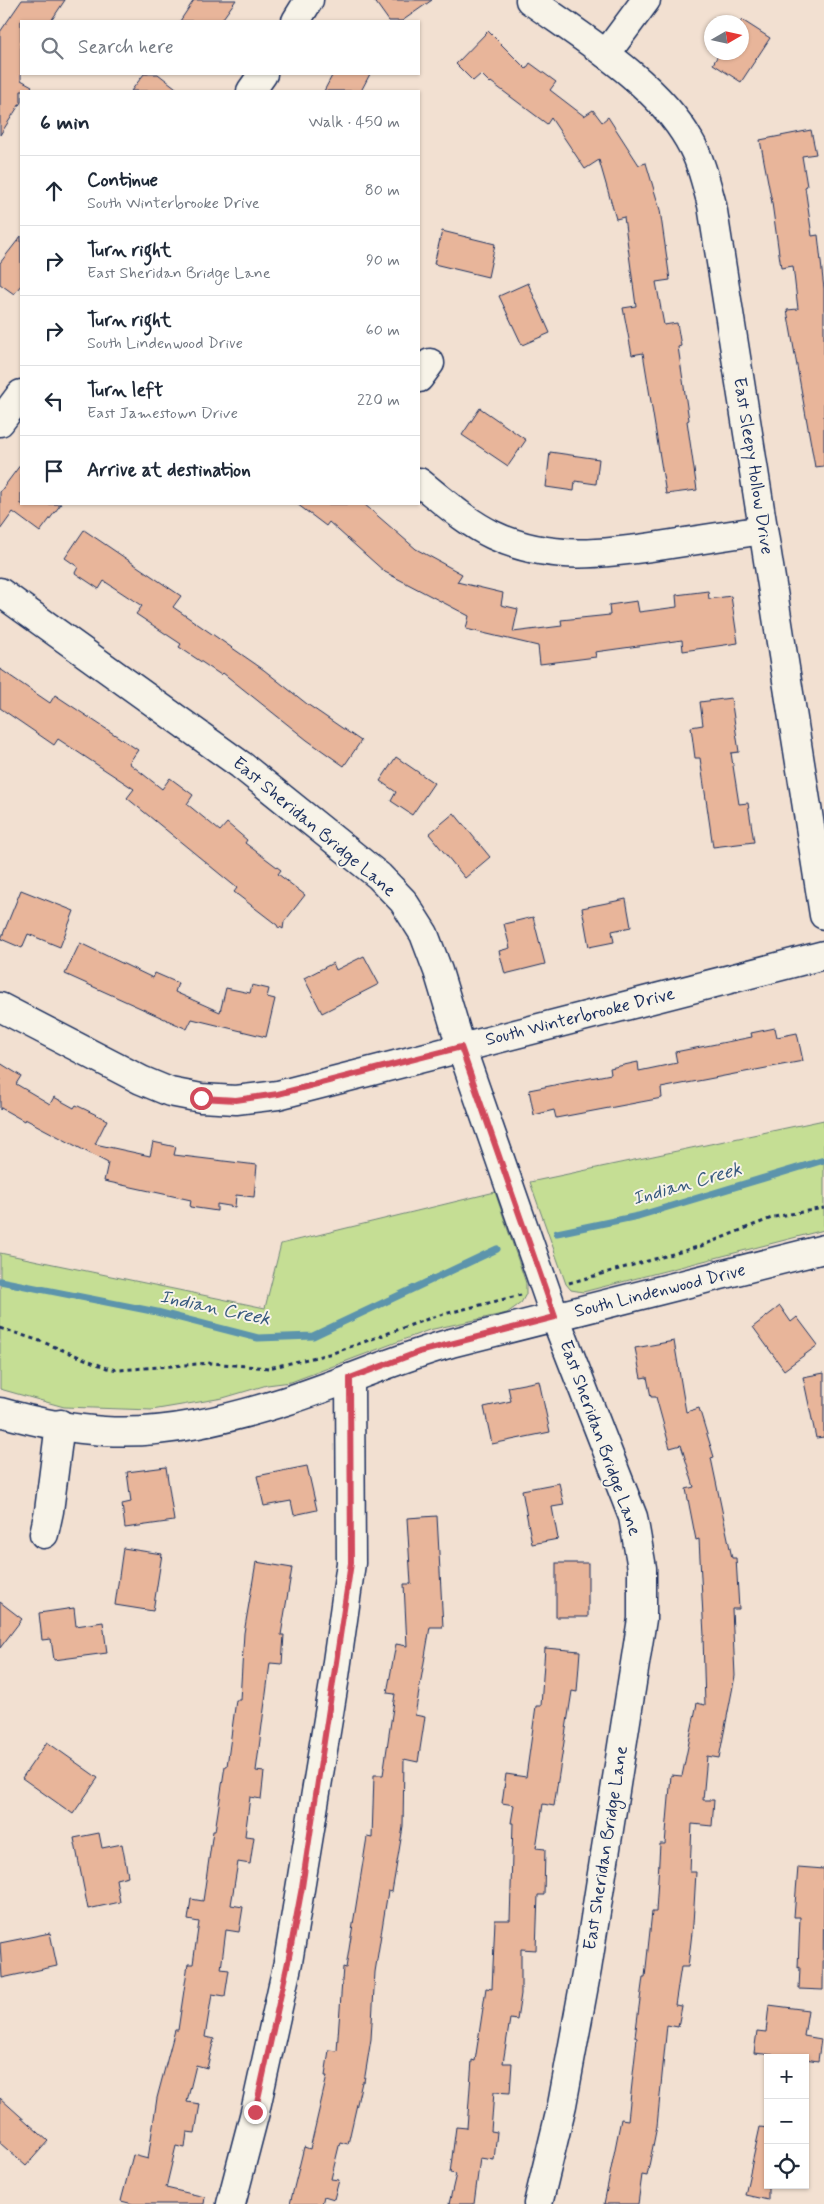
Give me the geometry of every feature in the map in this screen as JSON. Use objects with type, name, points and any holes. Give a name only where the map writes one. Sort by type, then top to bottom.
[{"type":"street","points":[[297,20],[309,0]]},
{"type":"street","name":"East Sleepy Hollow Drive","points":[[530,0],[606,54],[654,96],[678,122],[699,160],[712,205],[824,915]]},
{"type":"street","points":[[606,54],[646,0]]},
{"type":"street","points":[[252,90],[262,75]]},
{"type":"street","points":[[0,422],[20,395]]},
{"type":"street","points":[[420,483],[465,518],[492,535],[520,546],[549,553],[585,555],[619,552],[763,530]]},
{"type":"street","name":"East Sheridan Bridge Lane","points":[[0,592],[241,765],[379,876],[403,901],[424,934],[438,971],[461,1047],[555,1317],[633,1517],[641,1560],[642,1619],[587,1969],[562,2105],[538,2204]]},
{"type":"street","name":"South Winterbrooke Drive","points":[[0,1007],[141,1080],[170,1092],[201,1098],[236,1100],[278,1094],[824,955]]},
{"type":"street","name":"South Lindenwood Drive","points":[[0,1412],[20,1418],[104,1431],[159,1430],[228,1417],[286,1401],[419,1352],[824,1248]]},
{"type":"street","points":[[230,2204],[255,2112],[288,1962],[334,1683],[351,1563],[350,1378]]},
{"type":"street","points":[[44,1534],[49,1511],[60,1424]]},
{"type":"path","points":[[0,1328],[40,1341],[107,1368],[119,1370],[211,1364],[269,1368]]},
{"type":"green space","points":[[824,1120],[824,1230],[583,1292],[571,1290],[566,1284],[530,1182]]},
{"type":"green space","points":[[495,1192],[526,1283],[526,1294],[521,1303],[507,1313],[429,1330],[291,1382],[267,1385],[223,1398],[152,1410],[64,1407],[0,1389],[0,1253],[265,1308],[281,1244]]},
{"type":"building","points":[[22,0],[65,0],[52,20],[20,20],[20,75],[21,80],[32,86],[29,90],[20,90],[20,104],[0,135],[0,32]]},
{"type":"building","points":[[194,0],[236,0],[222,20],[181,20]]},
{"type":"building","points":[[374,0],[432,0],[403,20],[388,20]]},
{"type":"building","points":[[749,24],[770,38],[741,82],[713,64],[715,60],[749,60]]},
{"type":"building","points":[[488,31],[526,69],[530,63],[556,82],[550,90],[584,116],[593,110],[602,122],[608,117],[639,165],[646,163],[660,210],[670,280],[656,282],[664,325],[677,323],[681,346],[678,347],[697,490],[666,494],[643,353],[632,355],[623,308],[636,306],[624,217],[616,219],[599,160],[585,169],[551,118],[547,124],[490,83],[481,74],[473,81],[456,64]]},
{"type":"building","points":[[143,75],[159,75],[179,90],[132,90]]},
{"type":"building","points":[[332,75],[369,75],[362,90],[325,90]]},
{"type":"building","points":[[811,130],[816,154],[802,156],[812,236],[818,235],[824,289],[824,466],[815,467],[787,310],[798,309],[793,266],[781,268],[772,203],[760,140]]},
{"type":"building","points":[[442,231],[495,244],[488,277],[434,264]]},
{"type":"building","points":[[20,237],[20,286],[14,294],[0,284],[0,263]]},
{"type":"building","points":[[528,283],[550,333],[522,345],[499,296]]},
{"type":"building","points":[[480,408],[526,440],[508,466],[462,435]]},
{"type":"building","points":[[550,452],[599,459],[596,484],[575,481],[574,491],[546,487]]},
{"type":"building","points":[[20,465],[20,505],[60,505],[40,532],[13,512],[0,530],[0,492]]},
{"type":"building","points":[[298,505],[365,505],[416,549],[462,574],[457,582],[503,593],[501,605],[518,609],[513,632],[562,626],[561,620],[610,615],[609,605],[637,601],[639,612],[677,607],[676,595],[708,591],[709,599],[731,596],[738,643],[683,651],[682,640],[595,652],[596,657],[540,664],[538,646],[466,629],[469,616],[385,572],[329,522],[326,526]]},
{"type":"building","points":[[84,530],[181,596],[173,607],[264,670],[307,704],[361,741],[344,766],[307,740],[223,673],[221,675],[179,647],[181,644],[136,614],[142,606],[104,581],[99,589],[75,573],[78,567],[65,558]]},
{"type":"building","points":[[0,669],[50,703],[55,695],[138,750],[129,763],[162,789],[170,778],[193,795],[187,804],[220,831],[227,823],[247,840],[245,843],[281,870],[278,874],[305,895],[284,922],[283,929],[280,927],[279,929],[277,925],[234,892],[237,888],[127,798],[134,789],[58,739],[54,745],[0,708]]},
{"type":"building","points":[[731,698],[739,752],[731,753],[739,804],[748,803],[754,842],[713,847],[700,758],[695,758],[691,727],[703,725],[700,702]]},
{"type":"building","points":[[396,757],[434,783],[412,815],[391,801],[396,792],[380,781]]},
{"type":"building","points":[[454,813],[490,857],[465,878],[429,834]]},
{"type":"building","points":[[21,890],[74,911],[60,947],[28,934],[22,948],[1,939]]},
{"type":"building","points":[[626,899],[631,927],[612,931],[614,942],[589,947],[582,908]]},
{"type":"building","points":[[533,917],[545,964],[505,974],[499,951],[510,948],[504,924]]},
{"type":"building","points":[[80,943],[153,978],[155,973],[178,983],[175,992],[220,1012],[226,988],[250,993],[252,985],[269,989],[267,997],[275,999],[266,1037],[192,1019],[187,1029],[65,974]]},
{"type":"building","points":[[364,956],[379,984],[322,1013],[304,978],[333,963],[336,970]]},
{"type":"building","points":[[775,1028],[777,1037],[797,1033],[803,1061],[661,1088],[662,1098],[556,1118],[554,1110],[534,1115],[529,1090],[611,1074],[610,1068],[638,1062],[639,1071],[677,1063],[675,1052],[752,1037],[751,1033]]},
{"type":"building","points":[[0,1063],[21,1076],[16,1084],[50,1104],[54,1097],[74,1108],[76,1105],[107,1120],[95,1144],[150,1156],[153,1142],[176,1147],[174,1155],[257,1165],[254,1197],[236,1195],[235,1207],[217,1204],[217,1211],[190,1207],[191,1200],[104,1181],[108,1163],[25,1119],[24,1121],[1,1108],[0,1110]]},
{"type":"building","points":[[780,1306],[791,1322],[797,1317],[818,1345],[784,1370],[753,1327]]},
{"type":"building","points":[[674,1341],[686,1412],[699,1408],[714,1457],[711,1458],[732,1558],[736,1558],[739,1609],[732,1609],[735,1676],[719,1758],[707,1756],[703,1800],[714,1800],[712,1826],[692,1824],[690,1872],[696,1872],[688,1967],[681,1967],[675,2005],[682,2006],[678,2027],[667,2025],[657,2126],[647,2176],[642,2175],[638,2204],[604,2204],[621,2119],[628,2120],[637,2038],[635,2037],[643,1977],[645,1977],[652,1912],[656,1912],[660,1844],[665,1844],[671,1775],[682,1776],[697,1703],[705,1705],[699,1539],[696,1540],[686,1489],[694,1487],[681,1445],[670,1448],[656,1397],[651,1397],[647,1377],[641,1378],[635,1348]]},
{"type":"building","points":[[824,1373],[824,1437],[816,1438],[803,1377]]},
{"type":"building","points":[[539,1381],[550,1432],[492,1444],[484,1407],[511,1401],[508,1387]]},
{"type":"building","points":[[307,1466],[317,1510],[294,1515],[291,1501],[264,1506],[257,1476]]},
{"type":"building","points":[[166,1467],[174,1521],[125,1528],[122,1504],[131,1502],[127,1472]]},
{"type":"building","points":[[559,1483],[564,1505],[552,1507],[558,1539],[532,1544],[522,1490]]},
{"type":"building","points":[[437,1516],[443,1627],[430,1627],[415,1715],[425,1717],[418,1762],[404,1759],[403,1827],[392,1892],[388,1891],[375,1972],[371,2039],[364,2082],[362,2082],[348,2144],[340,2142],[331,2179],[339,2180],[334,2199],[324,2196],[322,2204],[290,2204],[304,2147],[310,2149],[327,2076],[325,2076],[329,2050],[337,2051],[343,1967],[346,1968],[367,1837],[372,1838],[374,1775],[383,1775],[395,1694],[387,1693],[396,1644],[407,1646],[404,1584],[411,1584],[407,1518]]},
{"type":"building","points":[[123,1548],[162,1554],[153,1611],[115,1605]]},
{"type":"building","points":[[256,1562],[292,1568],[281,1635],[284,1635],[282,1664],[270,1663],[256,1771],[264,1772],[261,1799],[250,1797],[245,1836],[254,1837],[250,1864],[238,1862],[231,1905],[243,1907],[239,1932],[226,1930],[221,1969],[229,1970],[225,1996],[212,1994],[205,2037],[214,2039],[207,2068],[196,2065],[187,2102],[200,2104],[195,2133],[187,2132],[185,2148],[176,2146],[166,2188],[205,2197],[204,2204],[133,2204],[121,2201],[133,2155],[148,2159],[157,2098],[175,2030],[178,2030],[188,1964],[193,1964],[199,1922],[188,1920],[191,1899],[203,1901],[213,1831],[215,1831],[225,1766],[227,1766],[236,1700],[240,1700],[244,1633]]},
{"type":"building","points":[[556,1563],[588,1563],[588,1617],[556,1617]]},
{"type":"building","points":[[0,1602],[22,1619],[0,1648]]},
{"type":"building","points":[[74,1608],[76,1626],[103,1622],[107,1653],[54,1660],[51,1639],[42,1640],[39,1613]]},
{"type":"building","points":[[545,1648],[580,1651],[577,1692],[572,1691],[554,1806],[543,1804],[536,1848],[545,1849],[544,1895],[538,1895],[536,1950],[521,1949],[521,1994],[517,2020],[510,2019],[503,2063],[512,2063],[510,2093],[494,2092],[491,2131],[497,2132],[494,2160],[480,2158],[474,2204],[449,2204],[456,2174],[450,2173],[456,2127],[467,2128],[472,2060],[475,2061],[486,1988],[492,1989],[495,1920],[510,1920],[513,1823],[511,1823],[514,1805],[502,1803],[506,1774],[526,1777],[536,1706],[541,1706]]},
{"type":"building","points":[[47,1742],[98,1778],[73,1814],[22,1778]]},
{"type":"building","points":[[99,1833],[102,1848],[122,1844],[128,1876],[116,1879],[120,1902],[88,1909],[74,1838]]},
{"type":"building","points":[[798,1867],[824,1869],[823,1990],[799,1989],[800,1917],[794,1917]]},
{"type":"building","points":[[50,1933],[57,1966],[2,1978],[0,1943]]},
{"type":"building","points":[[769,2005],[808,2010],[804,2036],[821,2039],[818,2061],[809,2060],[809,2054],[754,2053],[757,2031],[766,2032]]},
{"type":"building","points":[[0,2098],[48,2141],[26,2166],[0,2143]]},
{"type":"building","points":[[760,2127],[764,2128],[764,2189],[768,2189],[768,2200],[745,2195]]},
{"type":"waterway","name":"Indian Creek","points":[[557,1233],[638,1216],[824,1160]]},
{"type":"waterway","name":"Indian Creek","points":[[0,1281],[157,1312],[258,1338],[313,1336],[497,1249]]},
{"type":"route","points":[[201,1098],[236,1100],[278,1094],[461,1047],[555,1317],[419,1352],[350,1378],[351,1563],[302,1887],[288,1962],[255,2112]]}]
